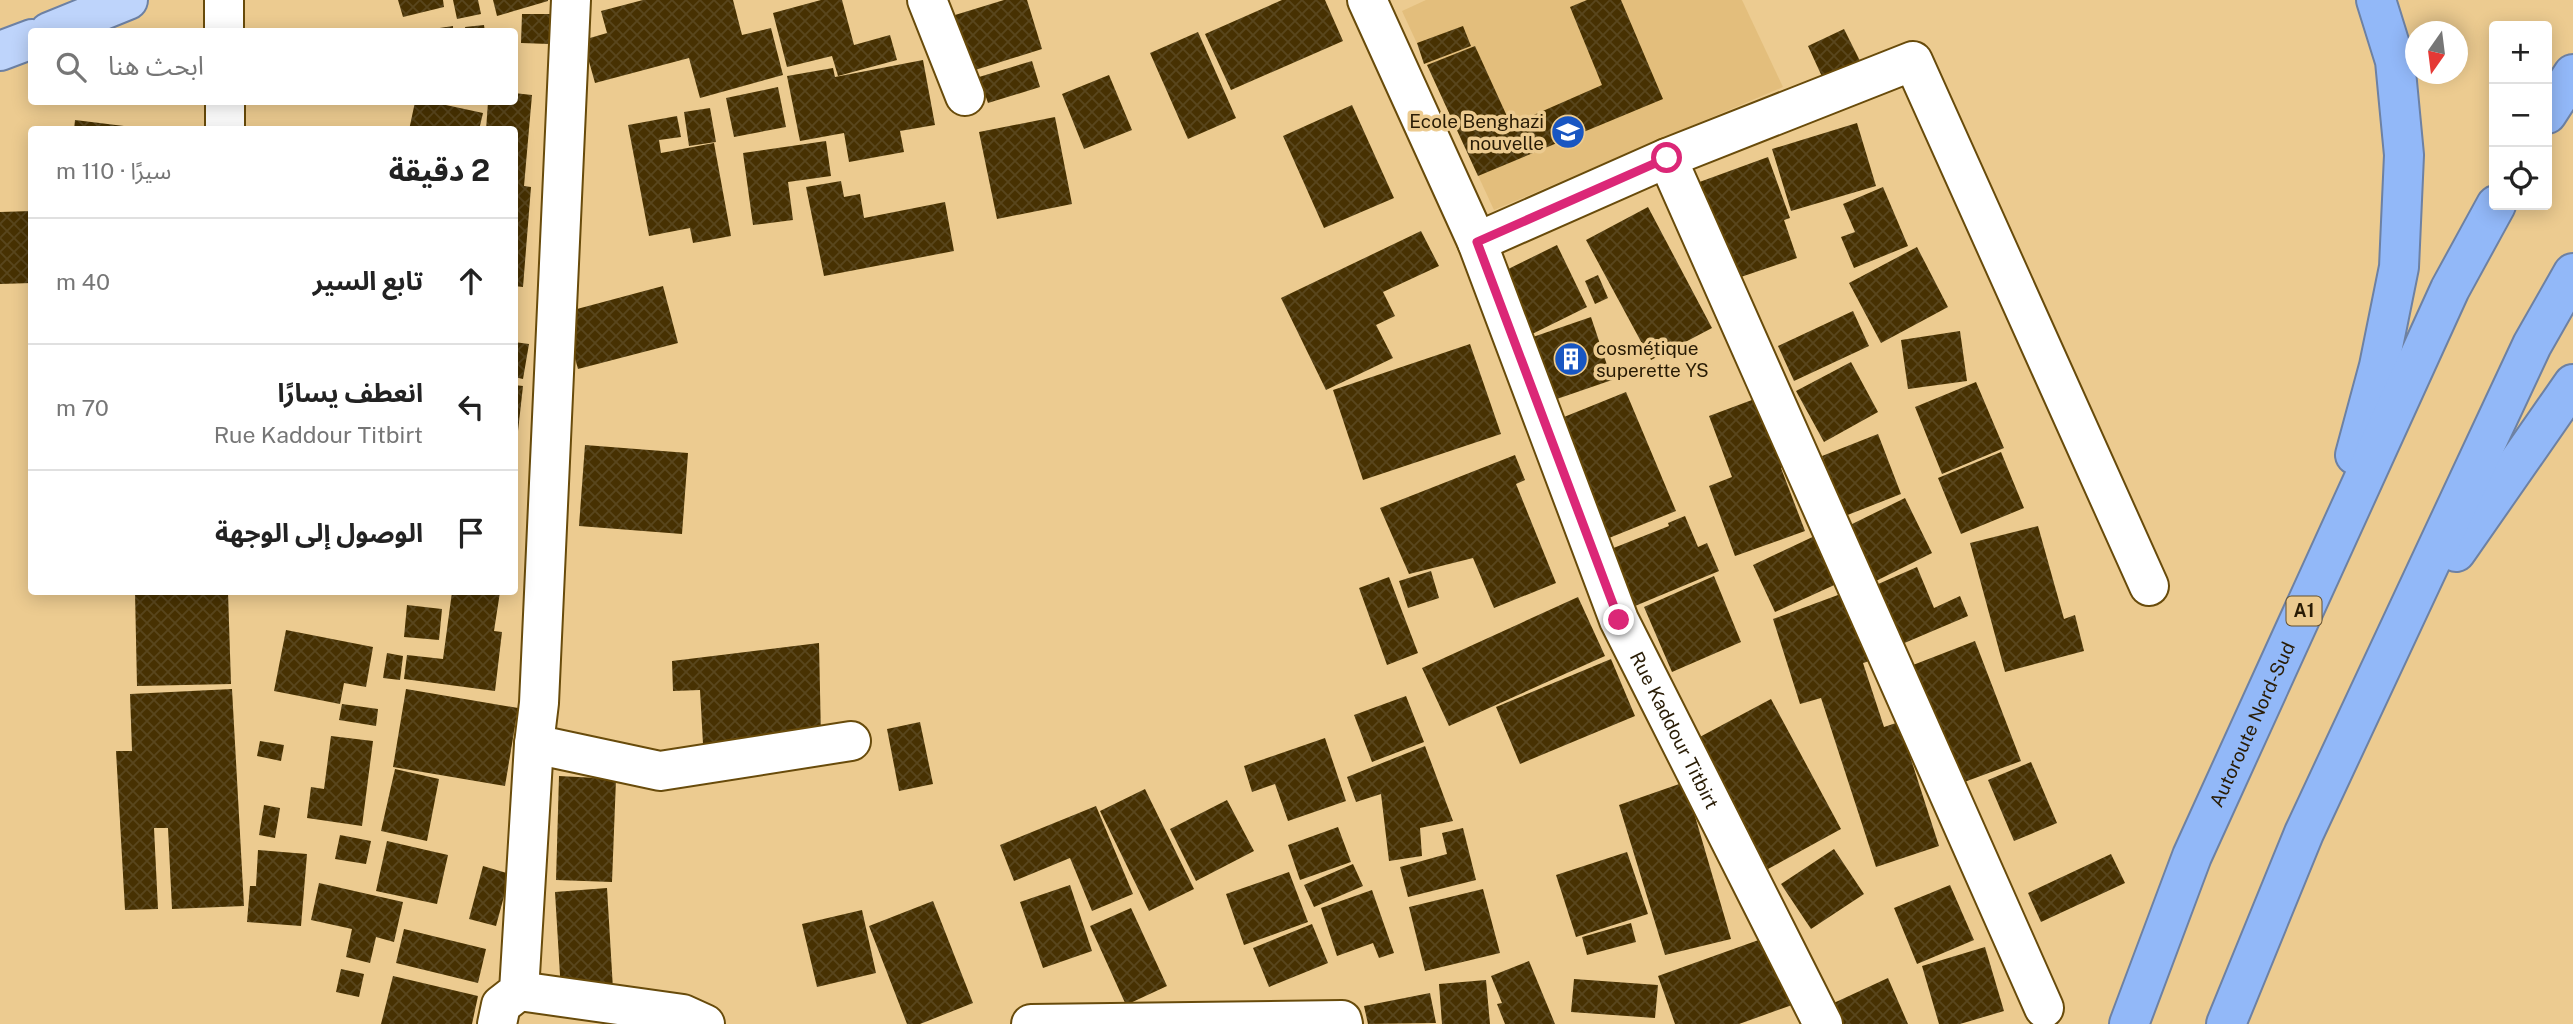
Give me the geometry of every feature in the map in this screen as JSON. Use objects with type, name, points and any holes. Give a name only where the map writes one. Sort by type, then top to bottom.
[{"type":"highway","points":[[2326,563],[2378,370],[2399,267],[2404,155],[2395,61],[2376,0]]},
{"type":"highway","points":[[2552,106],[2573,74]]},
{"type":"highway","name":"Autoroute Nord-Sud","points":[[2129,1024],[2192,856],[2450,289],[2493,210]]},
{"type":"highway","points":[[2226,1024],[2304,833],[2532,345],[2573,273]]},
{"type":"highway","points":[[2393,643],[2573,384]]},
{"type":"main road","points":[[59,28],[124,1]]},
{"type":"main road","points":[[0,51],[28,40]]},
{"type":"street","points":[[223,0],[224,28]]},
{"type":"street","points":[[497,1024],[501,1005],[519,990],[539,690],[571,0]]},
{"type":"street","points":[[927,0],[965,96]]},
{"type":"street","name":"Rue Kaddour Titbirt","points":[[1367,0],[1477,242],[1619,620],[1823,1024]]},
{"type":"street","points":[[1477,242],[1667,158],[1913,61],[2149,586]]},
{"type":"street","points":[[225,105],[225,126]]},
{"type":"street","points":[[1667,158],[2044,1008]]},
{"type":"street","points":[[534,744],[660,771],[851,741]]},
{"type":"street","points":[[519,990],[682,1014],[705,1024]]},
{"type":"street","points":[[1031,1024],[1342,1020],[1343,1024]]},
{"type":"shaded area","name":"Ecole Benghazi nouvelle","points":[[1426,0],[1742,0],[1783,87],[1494,210],[1402,11]]},
{"type":"building","points":[[398,0],[443,0],[444,7],[403,17]]},
{"type":"building","points":[[453,0],[478,0],[481,14],[457,19]]},
{"type":"building","points":[[493,0],[548,0],[548,1],[497,16]]},
{"type":"building","points":[[643,0],[733,0],[742,35],[771,28],[783,75],[700,98],[689,58],[595,83],[583,40],[607,33],[601,11]]},
{"type":"building","points":[[821,0],[842,0],[854,45],[890,35],[897,60],[838,76],[832,56],[787,67],[773,13]]},
{"type":"building","points":[[1004,0],[1027,0],[1042,49],[972,71],[955,15]]},
{"type":"building","points":[[1282,0],[1325,0],[1343,41],[1231,90],[1205,34]]},
{"type":"building","points":[[1587,0],[1621,0],[1663,99],[1478,176],[1427,65],[1475,46],[1511,125],[1602,85],[1570,7]]},
{"type":"building","points":[[522,14],[550,14],[549,44],[521,43]]},
{"type":"building","points":[[484,25],[484,28],[465,28]]},
{"type":"building","points":[[1463,26],[1471,46],[1424,64],[1417,43]]},
{"type":"building","points":[[1844,29],[1861,63],[1824,81],[1808,46]]},
{"type":"building","points":[[1198,32],[1236,118],[1188,139],[1150,53]]},
{"type":"building","points":[[923,60],[935,125],[900,131],[904,152],[849,162],[844,133],[800,141],[787,76],[833,68],[835,77]]},
{"type":"building","points":[[1032,61],[1040,87],[988,103],[979,77]]},
{"type":"building","points":[[1109,75],[1132,130],[1084,149],[1062,94]]},
{"type":"building","points":[[778,87],[786,127],[734,137],[726,98]]},
{"type":"building","points":[[518,93],[532,95],[524,186],[531,187],[523,287],[518,286],[518,126],[486,126],[488,105],[518,105]]},
{"type":"building","points":[[414,105],[446,105],[483,113],[480,126],[410,126]]},
{"type":"building","points":[[1352,105],[1394,198],[1324,228],[1283,136]]},
{"type":"building","points":[[710,108],[716,142],[689,146],[684,112]]},
{"type":"building","points":[[677,116],[681,137],[659,140],[661,153],[714,143],[731,236],[693,243],[690,228],[649,236],[628,125]]},
{"type":"building","points":[[1055,117],[1072,204],[997,219],[979,132]]},
{"type":"building","points":[[75,120],[124,126],[74,126]]},
{"type":"building","points":[[1857,123],[1876,186],[1791,211],[1772,149]]},
{"type":"building","points":[[826,141],[831,176],[788,182],[793,220],[753,225],[743,153]]},
{"type":"building","points":[[1768,157],[1790,218],[1784,220],[1797,258],[1729,281],[1694,184]]},
{"type":"building","points":[[841,181],[844,197],[860,194],[864,218],[945,202],[954,251],[824,276],[806,187]]},
{"type":"building","points":[[1883,187],[1908,246],[1854,268],[1841,237],[1855,232],[1843,204]]},
{"type":"building","points":[[1648,207],[1712,328],[1651,360],[1586,240]]},
{"type":"building","points":[[28,211],[28,283],[0,284],[0,212]]},
{"type":"building","points":[[1421,231],[1439,266],[1383,292],[1395,316],[1376,325],[1393,358],[1326,390],[1281,298]]},
{"type":"building","points":[[1557,245],[1587,307],[1526,337],[1496,275]]},
{"type":"building","points":[[1917,247],[1948,307],[1881,343],[1849,283]]},
{"type":"building","points":[[1598,275],[1608,298],[1595,304],[1585,281]]},
{"type":"building","points":[[663,286],[678,343],[578,369],[562,313]]},
{"type":"building","points":[[1853,311],[1869,346],[1794,381],[1778,346]]},
{"type":"building","name":"cosmétique superette YS","points":[[1591,317],[1612,380],[1551,401],[1530,338]]},
{"type":"building","points":[[1960,331],[1967,381],[1908,389],[1901,340]]},
{"type":"building","points":[[518,343],[529,344],[523,379],[518,378]]},
{"type":"building","points":[[1470,344],[1501,434],[1363,480],[1333,390]]},
{"type":"building","points":[[1851,362],[1878,412],[1824,442],[1796,391]]},
{"type":"building","points":[[1976,382],[2004,448],[1942,474],[1915,407]]},
{"type":"building","points":[[518,385],[523,386],[518,431]]},
{"type":"building","points":[[1626,392],[1676,511],[1609,538],[1559,419]]},
{"type":"building","points":[[1760,397],[1786,465],[1781,468],[1805,531],[1735,556],[1709,486],[1732,477],[1709,416]]},
{"type":"building","points":[[1878,434],[1901,494],[1845,516],[1822,456]]},
{"type":"building","points":[[585,445],[688,453],[682,534],[579,526]]},
{"type":"building","points":[[2001,452],[2024,508],[1961,534],[1938,478]]},
{"type":"building","points":[[1515,455],[1525,480],[1516,484],[1556,583],[1494,608],[1473,558],[1409,574],[1380,508]]},
{"type":"building","points":[[1905,498],[1932,553],[1870,584],[1842,529]]},
{"type":"building","points":[[1685,516],[1698,547],[1707,543],[1719,571],[1635,606],[1611,549],[1669,526],[1668,523]]},
{"type":"building","points":[[2038,526],[2064,619],[2075,615],[2084,651],[2005,672],[1970,543]]},
{"type":"building","points":[[1821,533],[1843,581],[1775,612],[1753,565]]},
{"type":"building","points":[[1917,567],[1934,608],[1960,596],[1968,616],[1895,647],[1869,588]]},
{"type":"building","points":[[1431,571],[1439,598],[1408,608],[1399,581]]},
{"type":"building","points":[[1714,576],[1741,642],[1672,672],[1644,607]]},
{"type":"building","points":[[1389,577],[1418,653],[1387,665],[1359,588]]},
{"type":"building","points":[[1846,592],[1876,659],[1863,663],[1884,727],[1899,722],[1939,846],[1876,867],[1821,698],[1800,704],[1773,619]]},
{"type":"building","points":[[135,595],[228,595],[231,684],[137,686]]},
{"type":"building","points":[[452,595],[500,595],[494,631],[502,632],[495,691],[404,679],[407,655],[443,659]]},
{"type":"building","points":[[1578,597],[1605,656],[1449,726],[1422,668]]},
{"type":"building","points":[[407,605],[442,609],[439,640],[404,637]]},
{"type":"building","points":[[286,630],[373,647],[366,687],[344,683],[340,704],[274,691]]},
{"type":"building","points":[[1975,641],[2021,761],[1959,784],[1913,665]]},
{"type":"building","points":[[819,643],[821,738],[703,744],[700,690],[673,691],[672,661]]},
{"type":"building","points":[[387,653],[403,656],[400,680],[383,678]]},
{"type":"building","points":[[1611,659],[1635,716],[1520,764],[1496,707]]},
{"type":"building","points":[[232,689],[244,906],[172,909],[168,828],[154,828],[158,909],[125,910],[116,751],[132,751],[130,694]]},
{"type":"building","points":[[406,689],[518,708],[505,786],[393,767]]},
{"type":"building","points":[[1406,696],[1424,742],[1372,762],[1354,715]]},
{"type":"building","points":[[1771,699],[1841,829],[1768,869],[1696,739]]},
{"type":"building","points":[[342,704],[378,709],[376,726],[339,720]]},
{"type":"building","points":[[920,722],[933,784],[899,791],[887,729]]},
{"type":"building","points":[[331,736],[373,741],[362,826],[307,818],[311,787],[324,789]]},
{"type":"building","points":[[1325,738],[1346,801],[1288,821],[1275,784],[1252,792],[1244,766]]},
{"type":"building","points":[[260,741],[284,745],[281,761],[257,756]]},
{"type":"building","points":[[1425,746],[1453,821],[1420,828],[1422,856],[1389,861],[1381,794],[1356,802],[1347,777]]},
{"type":"building","points":[[2031,762],[2057,823],[2014,841],[1988,780]]},
{"type":"building","points":[[395,769],[439,779],[427,841],[381,831]]},
{"type":"building","points":[[559,776],[616,779],[612,882],[556,880]]},
{"type":"building","points":[[1685,782],[1731,939],[1665,955],[1619,805]]},
{"type":"building","points":[[1145,789],[1194,889],[1149,911],[1100,811]]},
{"type":"building","points":[[1227,800],[1254,851],[1196,881],[1170,829]]},
{"type":"building","points":[[264,805],[280,808],[275,838],[259,835]]},
{"type":"building","points":[[1096,806],[1133,894],[1092,911],[1070,858],[1014,881],[1000,845]]},
{"type":"building","points":[[1338,827],[1351,862],[1300,880],[1288,845]]},
{"type":"building","points":[[1463,828],[1476,880],[1408,897],[1400,867],[1447,854],[1442,833]]},
{"type":"building","points":[[340,835],[371,841],[366,864],[335,859]]},
{"type":"building","points":[[387,841],[448,855],[437,904],[376,891]]},
{"type":"building","points":[[1834,849],[1864,894],[1811,929],[1781,884]]},
{"type":"building","points":[[258,850],[307,854],[301,926],[247,922],[250,886],[256,886]]},
{"type":"building","points":[[1627,852],[1648,914],[1576,937],[1556,875]]},
{"type":"building","points":[[2111,854],[2125,883],[2041,922],[2028,893]]},
{"type":"building","points":[[1353,864],[1363,886],[1314,907],[1304,885]]},
{"type":"building","points":[[483,866],[510,874],[496,926],[469,919]]},
{"type":"building","points":[[1289,872],[1308,922],[1244,945],[1226,894]]},
{"type":"building","points":[[319,883],[403,902],[394,942],[376,937],[370,963],[346,957],[352,929],[311,920]]},
{"type":"building","points":[[1070,885],[1092,951],[1043,968],[1020,902]]},
{"type":"building","points":[[1950,885],[1974,940],[1917,964],[1894,908]]},
{"type":"building","points":[[607,888],[613,989],[561,992],[555,892]]},
{"type":"building","points":[[1483,889],[1500,953],[1425,971],[1409,907]]},
{"type":"building","points":[[1372,890],[1394,953],[1379,958],[1373,943],[1337,956],[1321,908]]},
{"type":"building","points":[[933,901],[973,1003],[920,1024],[907,1024],[869,926]]},
{"type":"building","points":[[1131,908],[1167,986],[1126,1005],[1090,926]]},
{"type":"building","points":[[862,910],[876,973],[817,987],[802,924]]},
{"type":"building","points":[[1631,923],[1636,942],[1587,955],[1582,937]]},
{"type":"building","points":[[1312,924],[1328,963],[1269,987],[1253,948]]},
{"type":"building","points":[[404,929],[486,949],[478,983],[396,963]]},
{"type":"building","points":[[1767,937],[1792,1005],[1739,1024],[1675,1024],[1658,976]]},
{"type":"building","points":[[1985,947],[2004,1011],[1960,1024],[1939,1024],[1922,966]]},
{"type":"building","points":[[1529,961],[1555,1024],[1505,1024],[1497,1004],[1502,1003],[1491,976]]},
{"type":"building","points":[[341,969],[364,974],[359,997],[336,992]]},
{"type":"building","points":[[393,976],[478,996],[472,1024],[381,1024]]},
{"type":"building","points":[[1888,978],[1908,1024],[1833,1024],[1825,1007]]},
{"type":"building","points":[[1574,979],[1658,985],[1655,1018],[1571,1012]]},
{"type":"building","points":[[1486,980],[1490,1024],[1442,1024],[1439,984]]},
{"type":"building","points":[[1430,993],[1436,1023],[1368,1024],[1364,1006]]},
{"type":"place","name":"Ecole Benghazi nouvelle","points":[[1568,132]]},
{"type":"place","name":"cosmétique superette YS","points":[[1571,359]]},
{"type":"route","points":[[1619,620],[1477,242],[1667,158]]}]
